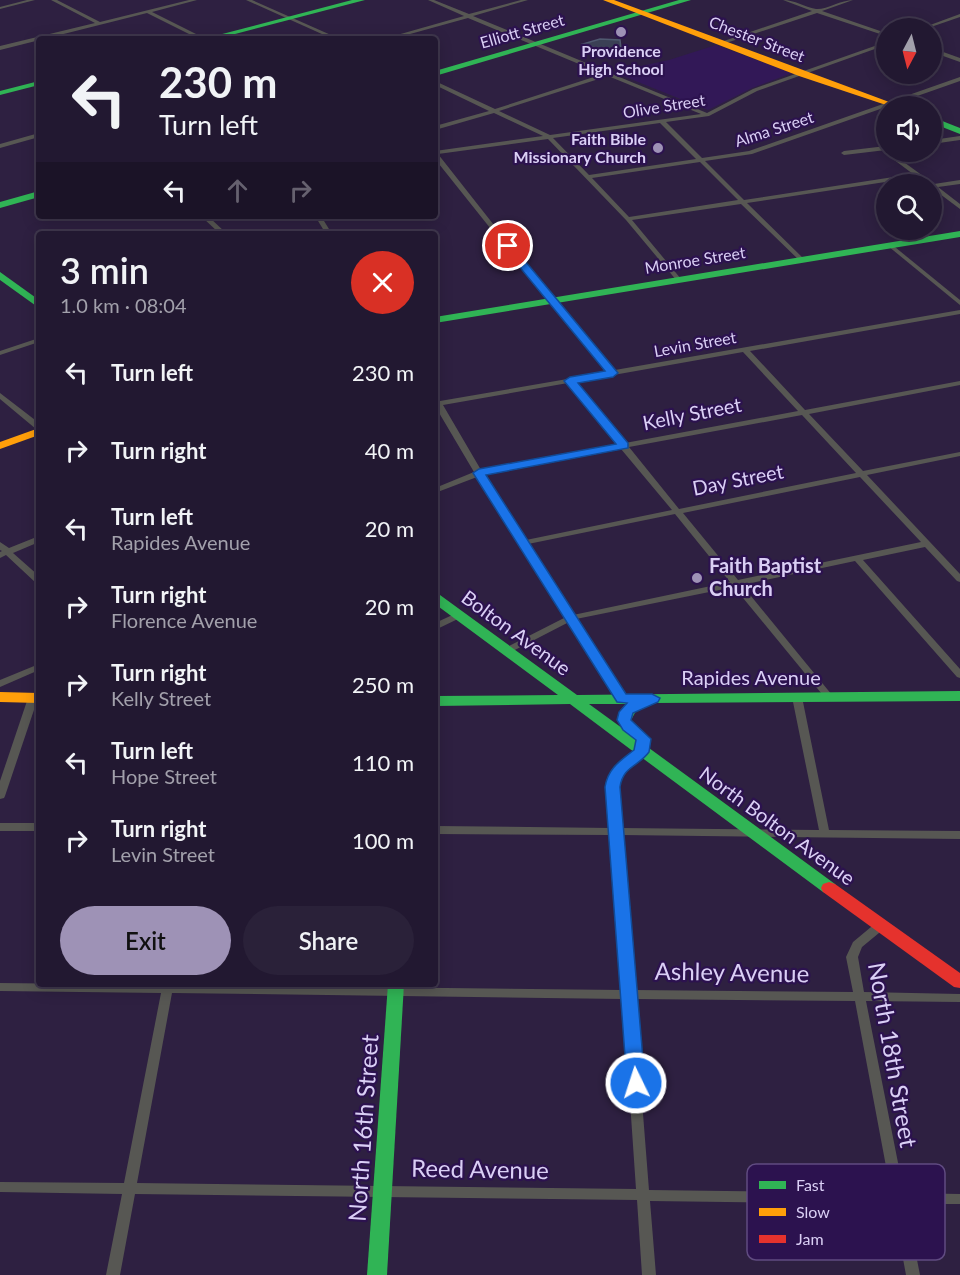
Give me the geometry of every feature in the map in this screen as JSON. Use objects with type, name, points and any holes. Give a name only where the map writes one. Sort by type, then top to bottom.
[{"type":"main road","points":[[218,36],[361,0]]},
{"type":"main road","name":"Chester Street","points":[[607,0],[802,74],[876,99]]},
{"type":"main road","name":"Elliott Street","points":[[438,73],[687,0]]},
{"type":"main road","points":[[0,93],[36,84]]},
{"type":"main road","points":[[942,124],[960,130]]},
{"type":"main road","points":[[0,205],[36,195]]},
{"type":"main road","name":"Monroe Street","points":[[438,320],[960,234]]},
{"type":"main road","points":[[0,275],[36,303]]},
{"type":"main road","points":[[0,446],[36,430]]},
{"type":"main road","name":"Bolton Avenue","points":[[438,600],[574,699]]},
{"type":"main road","name":"Rapides Avenue","points":[[438,701],[960,696]]},
{"type":"main road","points":[[0,697],[36,698]]},
{"type":"main road","points":[[641,752],[643,739],[628,727],[624,720],[626,712],[631,707],[652,698]]},
{"type":"main road","name":"North Bolton Avenue","points":[[574,699],[641,752],[960,981]]},
{"type":"main road","name":"North 16th Street","points":[[377,1275],[396,988]]},
{"type":"street","points":[[0,8],[33,0]]},
{"type":"street","points":[[53,0],[100,24]]},
{"type":"street","points":[[53,36],[194,0]]},
{"type":"street","points":[[249,0],[330,36]]},
{"type":"street","points":[[430,0],[707,115]]},
{"type":"street","points":[[397,36],[526,0]]},
{"type":"street","points":[[785,0],[876,32]]},
{"type":"street","points":[[721,43],[851,0]]},
{"type":"street","points":[[148,12],[199,36]]},
{"type":"street","points":[[942,22],[960,15]]},
{"type":"street","points":[[0,48],[36,40]]},
{"type":"street","name":"Olive Street","points":[[438,154],[707,115],[754,90],[876,47]]},
{"type":"street","points":[[942,54],[960,60]]},
{"type":"street","points":[[438,127],[610,73]]},
{"type":"street","name":"Alma Street","points":[[916,96],[960,79]]},
{"type":"street","points":[[438,84],[549,137],[628,219],[679,280]]},
{"type":"street","name":"Alma Street","points":[[589,177],[750,153],[876,111]]},
{"type":"street","points":[[661,121],[802,260]]},
{"type":"street","points":[[0,146],[36,136]]},
{"type":"street","points":[[942,141],[960,138]]},
{"type":"street","points":[[844,153],[876,151]]},
{"type":"street","points":[[438,158],[551,301],[613,373]]},
{"type":"street","points":[[902,162],[918,174]]},
{"type":"street","points":[[628,219],[876,182]]},
{"type":"street","points":[[942,184],[960,182]]},
{"type":"street","points":[[942,193],[960,207]]},
{"type":"street","points":[[207,219],[221,231]]},
{"type":"street","points":[[890,245],[960,303]]},
{"type":"street","name":"Levin Street","points":[[438,402],[570,381],[960,312]]},
{"type":"street","points":[[0,353],[36,341]]},
{"type":"street","points":[[745,350],[960,579]]},
{"type":"street","points":[[570,381],[829,697]]},
{"type":"street","name":"Kelly Street","points":[[438,490],[479,473],[960,383]]},
{"type":"street","points":[[0,395],[36,426]]},
{"type":"street","points":[[438,405],[622,699]]},
{"type":"street","name":"Day Street","points":[[523,543],[675,510],[960,454]]},
{"type":"street","points":[[4,553],[36,540]]},
{"type":"street","points":[[0,544],[4,553],[36,579]]},
{"type":"street","points":[[506,651],[570,618],[926,544]]},
{"type":"street","points":[[857,558],[960,675]]},
{"type":"street","points":[[438,626],[459,615]]},
{"type":"street","points":[[0,684],[36,668]]},
{"type":"street","points":[[0,796],[36,698]]},
{"type":"street","points":[[797,698],[825,834]]},
{"type":"street","points":[[641,752],[621,767],[614,776],[613,787],[645,1195],[649,1275]]},
{"type":"street","points":[[0,827],[36,827]]},
{"type":"street","points":[[438,830],[960,835]]},
{"type":"street","name":"North 18th Street","points":[[881,925],[854,951],[852,957],[890,1164]]},
{"type":"street","name":"Ashley Avenue","points":[[0,987],[396,988],[629,994],[960,998]]},
{"type":"street","points":[[113,1275],[167,987]]},
{"type":"street","name":"Reed Avenue","points":[[0,1187],[747,1196]]},
{"type":"street","name":"Reed Avenue","points":[[945,1199],[960,1199]]},
{"type":"street","name":"North 18th Street","points":[[911,1260],[914,1275]]},
{"type":"shaded area","points":[[716,45],[792,73],[752,88],[708,110],[613,72],[669,60]]},
{"type":"building","points":[[600,39],[620,40],[621,49],[604,51],[583,44]]},
{"type":"traffic: fast","points":[[219,36],[361,0]]},
{"type":"traffic: fast","points":[[438,73],[687,0]]},
{"type":"traffic: fast","points":[[0,93],[36,84]]},
{"type":"traffic: fast","points":[[942,124],[960,131]]},
{"type":"traffic: fast","points":[[0,205],[36,195]]},
{"type":"traffic: fast","points":[[438,320],[960,234]]},
{"type":"traffic: fast","points":[[0,275],[36,303]]},
{"type":"traffic: fast","points":[[438,600],[829,888]]},
{"type":"traffic: fast","points":[[438,701],[960,696]]},
{"type":"traffic: fast","points":[[641,752],[643,739],[628,727],[624,720],[631,708],[653,698]]},
{"type":"traffic: fast","points":[[377,1275],[396,987]]},
{"type":"traffic: slow","points":[[607,0],[802,74],[876,99]]},
{"type":"traffic: slow","points":[[0,446],[36,432]]},
{"type":"traffic: slow","points":[[0,697],[36,698]]},
{"type":"traffic: jam","points":[[829,888],[960,982]]},
{"type":"place","name":"Providence High School","points":[[621,32]]},
{"type":"place","name":"Faith Bible Missionary Church","points":[[658,148]]},
{"type":"place","name":"Faith Baptist Church","points":[[697,578]]},
{"type":"route","points":[[508,246],[551,301],[613,373],[570,381],[623,446],[479,473],[622,699],[652,698],[631,707],[626,712],[624,720],[628,727],[643,739],[641,752],[621,767],[614,776],[613,787],[636,1083]]}]
